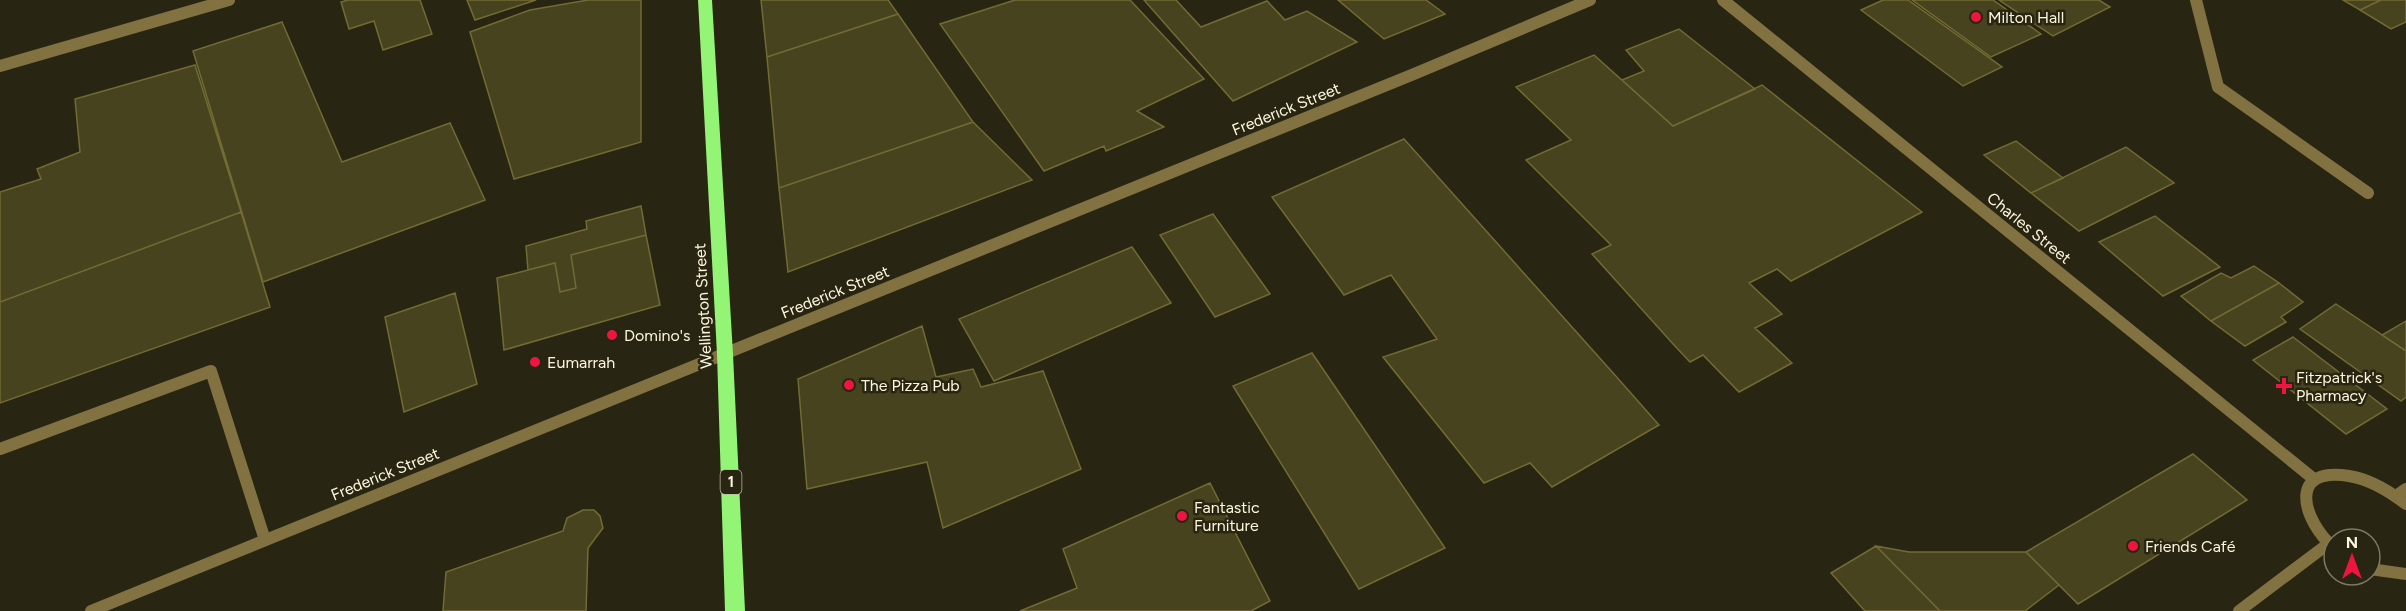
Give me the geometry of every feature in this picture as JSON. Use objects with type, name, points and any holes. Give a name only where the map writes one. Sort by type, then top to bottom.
[{"type":"highway","name":"Wellington Street","points":[[705,0],[725,354],[735,611]]},
{"type":"street","points":[[0,66],[230,0]]},
{"type":"street","name":"Frederick Street","points":[[92,611],[1590,0]]},
{"type":"street","name":"Charles Street","points":[[1723,0],[2315,480]]},
{"type":"street","points":[[2196,0],[2218,87],[2368,193]]},
{"type":"street","points":[[0,449],[211,371],[265,540]]},
{"type":"street","points":[[2322,536],[2315,529],[2304,500],[2307,489],[2315,480],[2328,475],[2361,478],[2403,496]]},
{"type":"street","points":[[2239,611],[2322,552]]},
{"type":"street","points":[[2382,572],[2406,574]]},
{"type":"building","points":[[348,0],[420,0],[432,34],[383,50],[374,21],[349,29],[341,2]]},
{"type":"building","points":[[467,0],[536,0],[475,20]]},
{"type":"building","points":[[588,0],[641,0],[641,142],[514,179],[470,32],[530,10]]},
{"type":"building","points":[[761,0],[888,0],[898,14],[767,57]]},
{"type":"building","points":[[1015,0],[1130,0],[1204,79],[1137,111],[1164,127],[1106,151],[1104,146],[1044,171],[940,24]]},
{"type":"building","points":[[1144,0],[1176,0],[1201,27],[1267,1],[1285,20],[1307,11],[1357,42],[1233,101]]},
{"type":"building","points":[[1338,0],[1426,0],[1445,14],[1384,39]]},
{"type":"building","points":[[1883,0],[1908,0],[2002,67],[1963,86],[1861,10]]},
{"type":"building","name":"Milton Hall","points":[[1912,0],[1993,0],[2041,34],[1991,57]]},
{"type":"building","points":[[1999,0],[2099,0],[2110,7],[2053,36]]},
{"type":"building","points":[[2343,0],[2381,0],[2360,10]]},
{"type":"building","points":[[2381,0],[2406,0],[2406,22],[2391,29],[2360,10]]},
{"type":"building","points":[[898,14],[973,122],[779,188],[767,57]]},
{"type":"building","points":[[282,22],[342,162],[450,123],[485,200],[263,282],[193,51]]},
{"type":"building","points":[[1679,29],[1755,89],[1673,126],[1622,80],[1644,71],[1626,50]]},
{"type":"building","points":[[1594,55],[1673,126],[1762,85],[1922,212],[1791,281],[1777,269],[1749,283],[1782,314],[1755,328],[1792,363],[1739,392],[1703,355],[1690,362],[1674,345],[1592,254],[1611,245],[1526,160],[1571,140],[1516,87]]},
{"type":"building","points":[[195,65],[241,212],[0,302],[0,192],[41,179],[37,169],[80,152],[75,99]]},
{"type":"building","points":[[973,122],[1032,180],[788,272],[779,188]]},
{"type":"building","points":[[1404,139],[1659,425],[1552,487],[1530,463],[1484,483],[1383,357],[1437,339],[1391,275],[1344,295],[1272,197]]},
{"type":"building","points":[[2016,141],[2063,178],[2031,193],[1984,155]]},
{"type":"building","points":[[2126,147],[2174,183],[2079,231],[2031,193]]},
{"type":"building","points":[[641,206],[646,235],[571,255],[576,288],[560,292],[555,263],[528,270],[526,246],[587,229],[586,221]]},
{"type":"building","points":[[241,212],[270,307],[0,403],[0,302]]},
{"type":"building","points":[[1213,214],[1270,294],[1215,317],[1160,235]]},
{"type":"building","points":[[2155,216],[2220,267],[2163,296],[2099,242]]},
{"type":"building","points":[[646,235],[660,305],[504,350],[497,278],[555,263],[560,292],[576,288],[571,255]]},
{"type":"building","points":[[1132,247],[1171,303],[994,381],[959,319]]},
{"type":"building","points":[[2254,266],[2279,283],[2211,321],[2181,296],[2221,273],[2231,278]]},
{"type":"building","points":[[2279,283],[2303,302],[2281,317],[2286,322],[2245,346],[2211,321]]},
{"type":"building","points":[[455,293],[477,384],[404,412],[385,317]]},
{"type":"building","points":[[2336,304],[2406,351],[2406,397],[2401,401],[2300,329]]},
{"type":"building","points":[[2406,321],[2406,351],[2382,335]]},
{"type":"building","name":"The Pizza Pub","points":[[922,326],[936,377],[973,369],[981,387],[1043,371],[1081,469],[943,528],[927,462],[807,489],[798,379]]},
{"type":"building","points":[[2293,337],[2387,409],[2346,434],[2253,360]]},
{"type":"building","points":[[1312,353],[1445,548],[1359,589],[1233,386]]},
{"type":"building","points":[[2193,454],[2247,500],[2078,604],[2026,552]]},
{"type":"building","name":"Fantastic Furniture","points":[[1210,483],[1270,601],[1251,611],[1020,611],[1077,588],[1063,549]]},
{"type":"building","points":[[583,510],[594,510],[600,516],[603,528],[588,548],[586,611],[443,611],[446,572],[563,531],[567,518]]},
{"type":"building","points":[[1876,546],[1909,552],[2026,552],[2059,585],[2025,611],[1940,611]]},
{"type":"building","points":[[1876,546],[1940,611],[1865,611],[1831,573]]},
{"type":"place","name":"Milton Hall","points":[[1976,17]]},
{"type":"place","name":"Domino's","points":[[612,335]]},
{"type":"place","name":"Eumarrah","points":[[535,362]]},
{"type":"place","name":"The Pizza Pub","points":[[849,385]]},
{"type":"place","name":"Fitzpatrick's Pharmacy","points":[[2284,386]]},
{"type":"place","name":"Fantastic Furniture","points":[[1182,516]]},
{"type":"place","name":"Friends Café","points":[[2133,546]]}]
